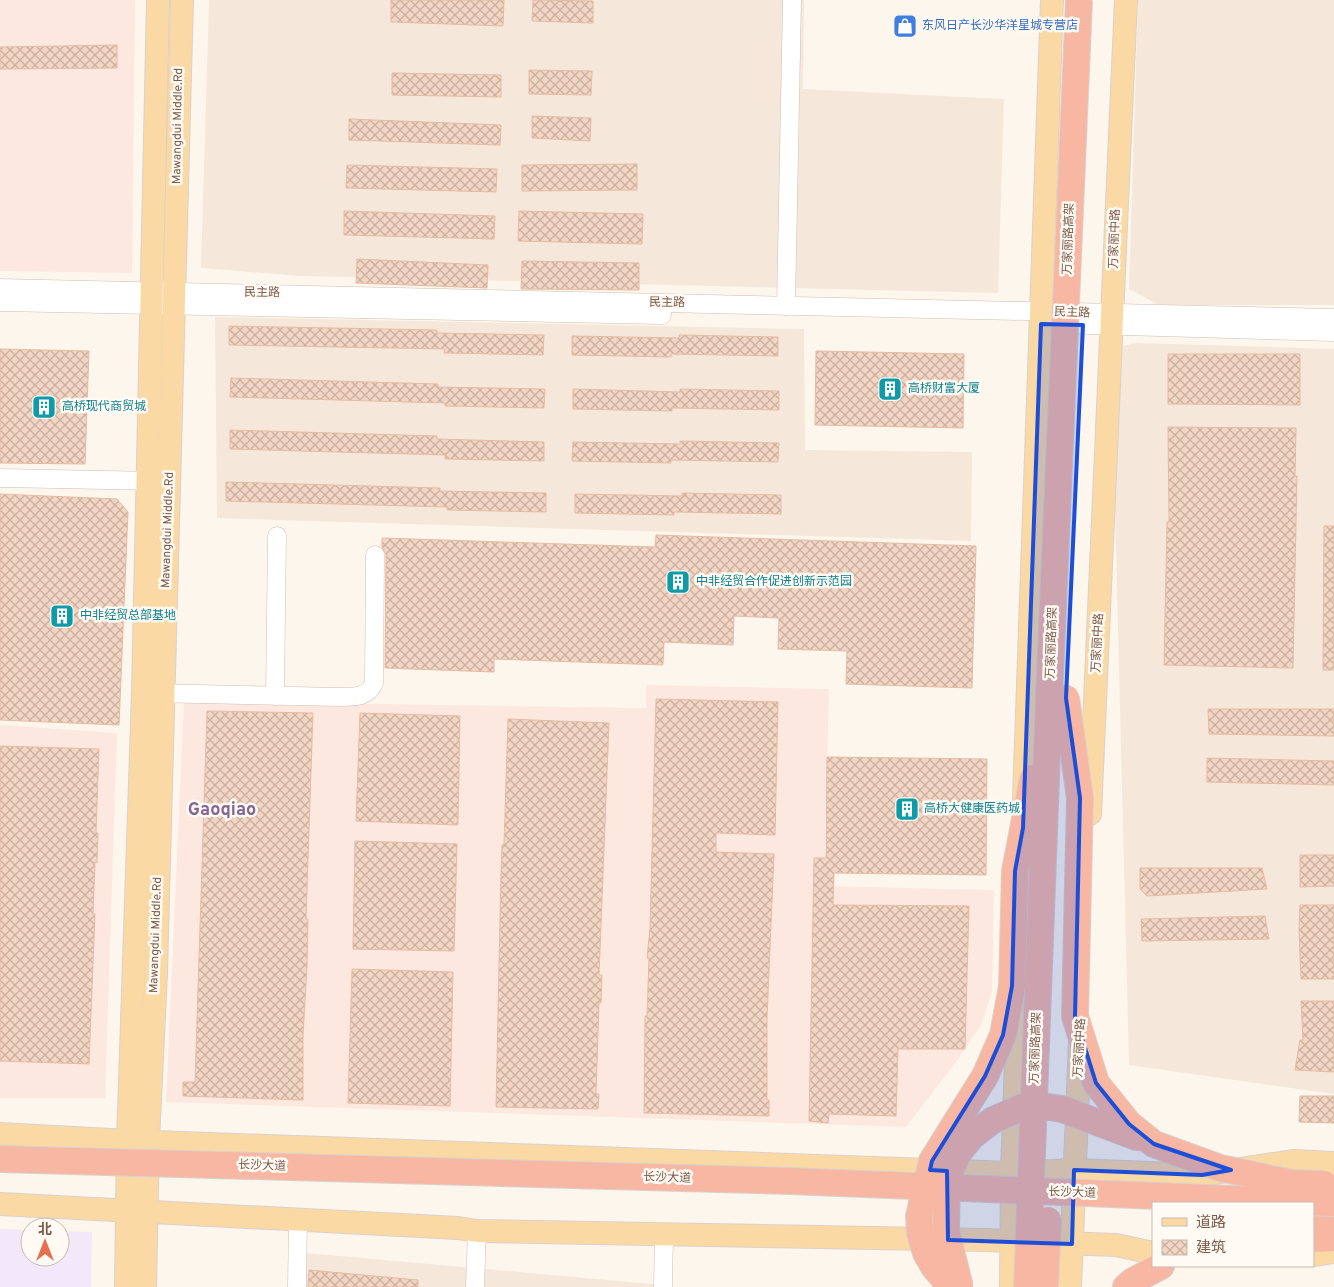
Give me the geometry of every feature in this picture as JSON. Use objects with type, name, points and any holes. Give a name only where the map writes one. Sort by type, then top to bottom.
[{"type":"highway","name":"万家丽路高架","points":[[1045,1287],[1058,698],[1079,0]]},
{"type":"highway","name":"万家丽路高架","points":[[1027,1287],[1097,0]]},
{"type":"highway","points":[[1058,698],[1080,798],[1075,1016],[1096,1083],[1129,1124],[1154,1144]]},
{"type":"highway","points":[[951,1287],[934,1268],[926,1253],[920,1234],[919,1216],[932,1161],[985,1076],[1003,1035],[1012,986],[1014,872],[1058,698]]},
{"type":"highway","points":[[960,1287],[946,1231],[947,1178],[958,1153],[972,1136],[993,1120],[1023,1108],[1042,1106],[1062,1109],[1220,1168],[1292,1183],[1334,1184]]},
{"type":"highway","name":"长沙大道","points":[[0,1159],[790,1181],[1309,1202]]},
{"type":"highway","name":"长沙大道","points":[[0,1172],[478,1186],[1152,1214]]},
{"type":"highway","name":"长沙大道","points":[[1314,1202],[1334,1203]]},
{"type":"highway","points":[[1314,1220],[1334,1221]]},
{"type":"highway","points":[[1314,1239],[1334,1238]]},
{"type":"highway","points":[[1126,1285],[1159,1267]]},
{"type":"main road","name":"Mawangdui Middle.Rd","points":[[137,1210],[138,1141],[156,974],[153,693],[163,298],[158,0]]},
{"type":"main road","name":"Mawangdui Middle.Rd","points":[[163,298],[182,0]]},
{"type":"main road","points":[[1011,1287],[1012,1173],[1052,0]]},
{"type":"main road","name":"万家丽中路","points":[[1070,1287],[1126,0]]},
{"type":"main road","points":[[0,1134],[138,1141],[1012,1173],[1074,1170],[1202,1175],[1293,1161],[1334,1163]]},
{"type":"main road","points":[[0,1204],[458,1228],[477,1231],[1116,1245],[1152,1253]]},
{"type":"main road","points":[[126,1287],[137,1210]]},
{"type":"main road","points":[[137,1210],[145,1287]]},
{"type":"main road","points":[[1314,1255],[1334,1252]]},
{"type":"street","points":[[786,306],[792,0]]},
{"type":"street","name":"民主路","points":[[0,288],[163,298],[770,317],[1041,318]]},
{"type":"street","name":"民主路","points":[[0,302],[163,298],[786,306],[1334,332]]},
{"type":"street","name":"民主路","points":[[1112,320],[1334,318]]},
{"type":"street","points":[[0,478],[159,481]]},
{"type":"street","points":[[275,696],[277,536]]},
{"type":"street","points":[[153,693],[353,697],[365,694],[371,690],[374,683],[375,555]]},
{"type":"street","points":[[297,1287],[298,1219]]},
{"type":"street","points":[[475,1287],[477,1231]]},
{"type":"street","points":[[663,1287],[664,1235]]},
{"type":"highlighted area","points":[[1041,324],[1083,325],[1066,698],[1080,798],[1075,1016],[1096,1083],[1129,1124],[1154,1144],[1231,1170],[1202,1175],[1074,1170],[1072,1244],[948,1240],[947,1171],[930,1170],[932,1161],[985,1076],[1003,1035],[1012,986],[1015,871],[1023,828]]},
{"type":"shaded area","points":[[0,0],[135,0],[132,273],[0,271]]},
{"type":"shaded area","points":[[209,0],[804,0],[803,89],[1004,99],[998,293],[300,276],[201,268]]},
{"type":"shaded area","points":[[1138,0],[1334,0],[1334,305],[1159,305],[1129,289]]},
{"type":"shaded area","points":[[215,317],[804,329],[805,450],[972,452],[971,541],[217,518]]},
{"type":"shaded area","points":[[1136,343],[1334,349],[1334,1094],[1129,1065],[1111,349]]},
{"type":"shaded area","points":[[646,685],[829,689],[824,886],[994,890],[992,992],[981,1025],[959,1058],[906,1127],[166,1102],[184,701],[646,708]]},
{"type":"shaded area","points":[[0,725],[117,733],[105,1098],[0,1098]]},
{"type":"shaded area","points":[[0,1229],[20,1230],[20,1267],[70,1267],[70,1231],[92,1232],[91,1287],[0,1287]]},
{"type":"shaded area","points":[[306,1253],[663,1285],[663,1287],[302,1287]]},
{"type":"building","points":[[391,0],[504,0],[503,26],[391,22]]},
{"type":"building","points":[[533,0],[593,1],[593,23],[532,21]]},
{"type":"building","points":[[117,45],[117,68],[0,69],[0,47]]},
{"type":"building","points":[[529,70],[592,71],[591,95],[529,94]]},
{"type":"building","points":[[392,73],[501,75],[501,97],[392,95]]},
{"type":"building","points":[[532,116],[591,118],[590,141],[532,138]]},
{"type":"building","points":[[349,119],[501,125],[500,145],[349,140]]},
{"type":"building","points":[[637,164],[637,190],[522,191],[522,165]]},
{"type":"building","points":[[347,165],[497,169],[496,192],[346,188]]},
{"type":"building","points":[[344,211],[495,216],[494,239],[344,235]]},
{"type":"building","points":[[519,211],[643,214],[642,244],[518,241]]},
{"type":"building","points":[[357,259],[488,265],[487,288],[356,283]]},
{"type":"building","points":[[522,261],[639,263],[639,290],[521,289]]},
{"type":"building","points":[[229,326],[437,330],[437,333],[544,335],[543,355],[444,353],[445,349],[229,345]]},
{"type":"building","points":[[679,335],[778,337],[778,356],[671,354],[671,357],[572,355],[572,336],[679,338]]},
{"type":"building","name":"高桥现代商贸城","points":[[0,349],[89,351],[85,464],[0,463]]},
{"type":"building","name":"高桥财富大厦","points":[[816,351],[964,354],[963,428],[815,425]]},
{"type":"building","points":[[1168,354],[1300,354],[1300,405],[1168,404]]},
{"type":"building","points":[[231,378],[438,384],[438,387],[545,389],[544,408],[445,406],[445,403],[230,397]]},
{"type":"building","points":[[573,389],[680,392],[680,389],[779,391],[779,410],[672,408],[672,411],[573,409]]},
{"type":"building","points":[[1168,427],[1296,428],[1295,476],[1297,476],[1293,668],[1164,665],[1167,522],[1169,522]]},
{"type":"building","points":[[230,430],[437,436],[437,439],[544,442],[544,461],[445,459],[445,455],[230,449]]},
{"type":"building","points":[[680,441],[779,443],[778,462],[671,460],[671,463],[572,461],[573,442],[680,444]]},
{"type":"building","points":[[226,482],[440,488],[440,491],[546,493],[546,512],[447,510],[447,507],[226,501]]},
{"type":"building","points":[[682,493],[781,495],[781,514],[674,512],[674,515],[575,513],[575,494],[682,496]]},
{"type":"building","name":"中非经贸总部基地","points":[[0,494],[117,499],[128,512],[119,725],[0,720]]},
{"type":"building","points":[[1324,526],[1334,526],[1334,670],[1323,670]]},
{"type":"building","name":"中非经贸合作促进创新示范园","points":[[656,535],[976,546],[972,688],[846,684],[847,651],[778,649],[779,618],[734,616],[733,645],[664,642],[663,665],[494,659],[494,672],[385,668],[386,555],[382,547],[382,538],[655,547]]},
{"type":"building","points":[[656,699],[778,702],[775,835],[716,833],[716,852],[774,854],[767,1019],[767,1100],[769,1100],[769,1116],[644,1113],[645,1016],[647,1016],[649,958],[647,958],[650,928]]},
{"type":"building","points":[[1208,709],[1334,709],[1334,736],[1209,734]]},
{"type":"building","points":[[207,711],[313,713],[306,919],[308,919],[303,1036],[303,1100],[183,1096],[183,1082],[195,1082]]},
{"type":"building","points":[[360,713],[460,716],[458,825],[356,821]]},
{"type":"building","points":[[508,719],[609,723],[599,975],[602,975],[601,1003],[599,1003],[596,1094],[599,1094],[598,1109],[496,1107],[501,873],[502,845],[504,844]]},
{"type":"building","points":[[0,746],[99,749],[96,833],[98,833],[97,863],[95,862],[93,914],[95,914],[89,1064],[0,1061]]},
{"type":"building","points":[[827,757],[987,759],[986,875],[834,873],[833,905],[969,906],[965,1049],[898,1049],[896,1116],[829,1114],[828,1123],[809,1121],[814,858],[826,858]]},
{"type":"building","points":[[1207,758],[1334,761],[1334,785],[1207,782]]},
{"type":"building","points":[[355,841],[457,844],[454,951],[353,949]]},
{"type":"building","points":[[1300,855],[1334,855],[1334,886],[1300,887]]},
{"type":"building","points":[[1140,868],[1262,868],[1267,889],[1147,896],[1140,889]]},
{"type":"building","points":[[1300,905],[1334,905],[1334,979],[1301,979]]},
{"type":"building","points":[[1265,916],[1269,939],[1142,941],[1141,919]]},
{"type":"building","points":[[352,969],[453,972],[450,1106],[348,1103]]},
{"type":"building","points":[[1301,1001],[1334,1001],[1334,1072],[1295,1070],[1300,1040],[1303,1040]]},
{"type":"building","points":[[1300,1096],[1334,1096],[1334,1123],[1299,1122]]},
{"type":"building","points":[[309,1270],[418,1280],[418,1287],[308,1287]]},
{"type":"place","name":"东风日产长沙华洋星城专营店","points":[[905,26]]},
{"type":"place","name":"高桥财富大厦","points":[[890,389]]},
{"type":"place","name":"高桥现代商贸城","points":[[44,407]]},
{"type":"place","name":"中非经贸合作促进创新示范园","points":[[678,582]]},
{"type":"place","name":"中非经贸总部基地","points":[[62,616]]},
{"type":"place","name":"高桥大健康医药城","points":[[907,809]]},
{"type":"district","name":"Gaoqiao","points":[[222,810]]}]
